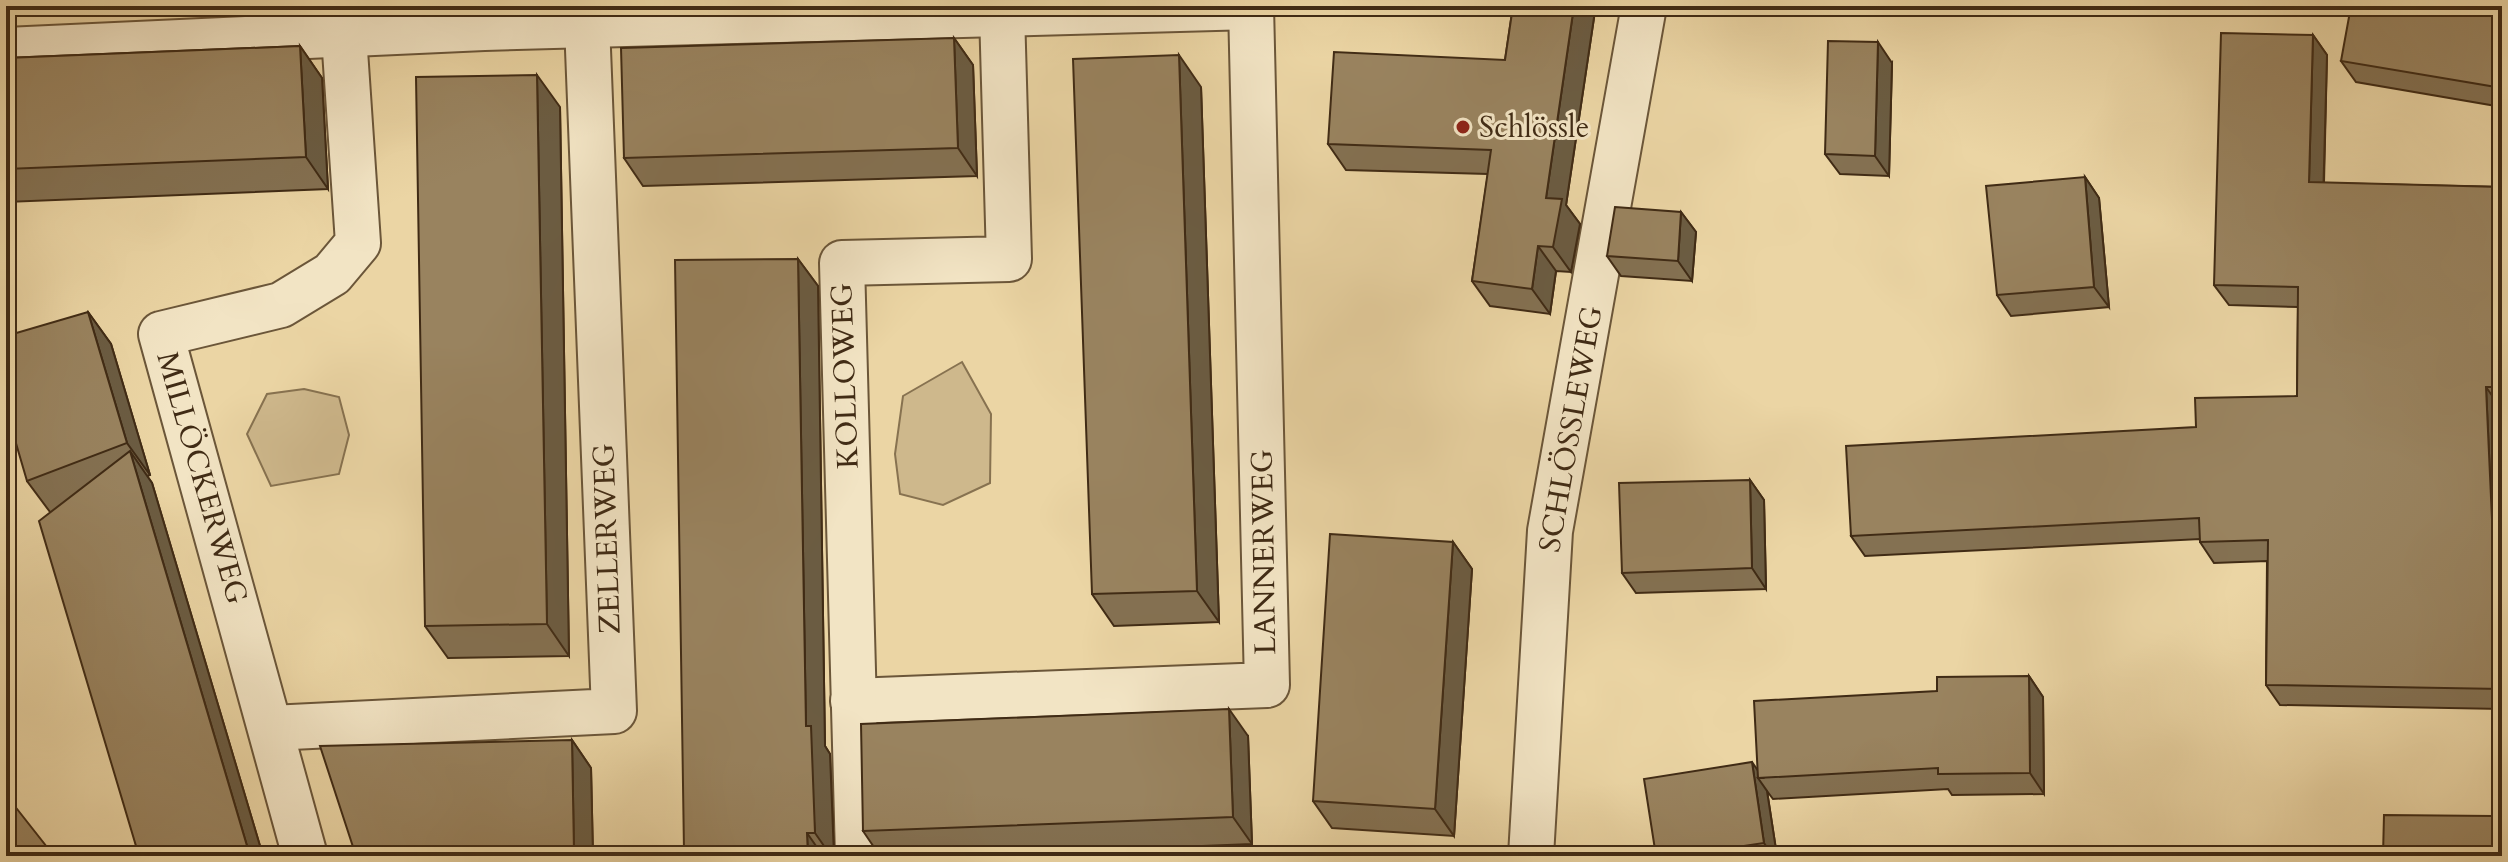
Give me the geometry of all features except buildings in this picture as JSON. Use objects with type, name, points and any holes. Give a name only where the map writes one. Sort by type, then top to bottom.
[{"type":"street","name":"SCHLÖSSLEWEG","points":[[1531,856],[1550,531],[1644,6]]},
{"type":"street","points":[[6,50],[344,19],[587,24],[1252,7]]},
{"type":"street","name":"LANNERWEG","points":[[853,701],[1267,685],[1252,7]]},
{"type":"street","name":"KOLLOWEG","points":[[858,856],[842,263],[1009,259],[1002,12]]},
{"type":"street","name":"MILLÖCKERWEG","points":[[305,856],[161,334],[281,305],[332,274],[358,243],[344,19]]},
{"type":"street","name":"ZELLERWEG","points":[[271,728],[614,711],[587,24]]},
{"type":"shaded area","points":[[962,362],[991,414],[990,483],[943,505],[900,494],[895,454],[903,396]]},
{"type":"shaded area","points":[[304,389],[339,397],[349,435],[339,474],[271,486],[247,434],[267,394]]},
{"type":"place","name":"Schlössle","points":[[1463,127]]}]
